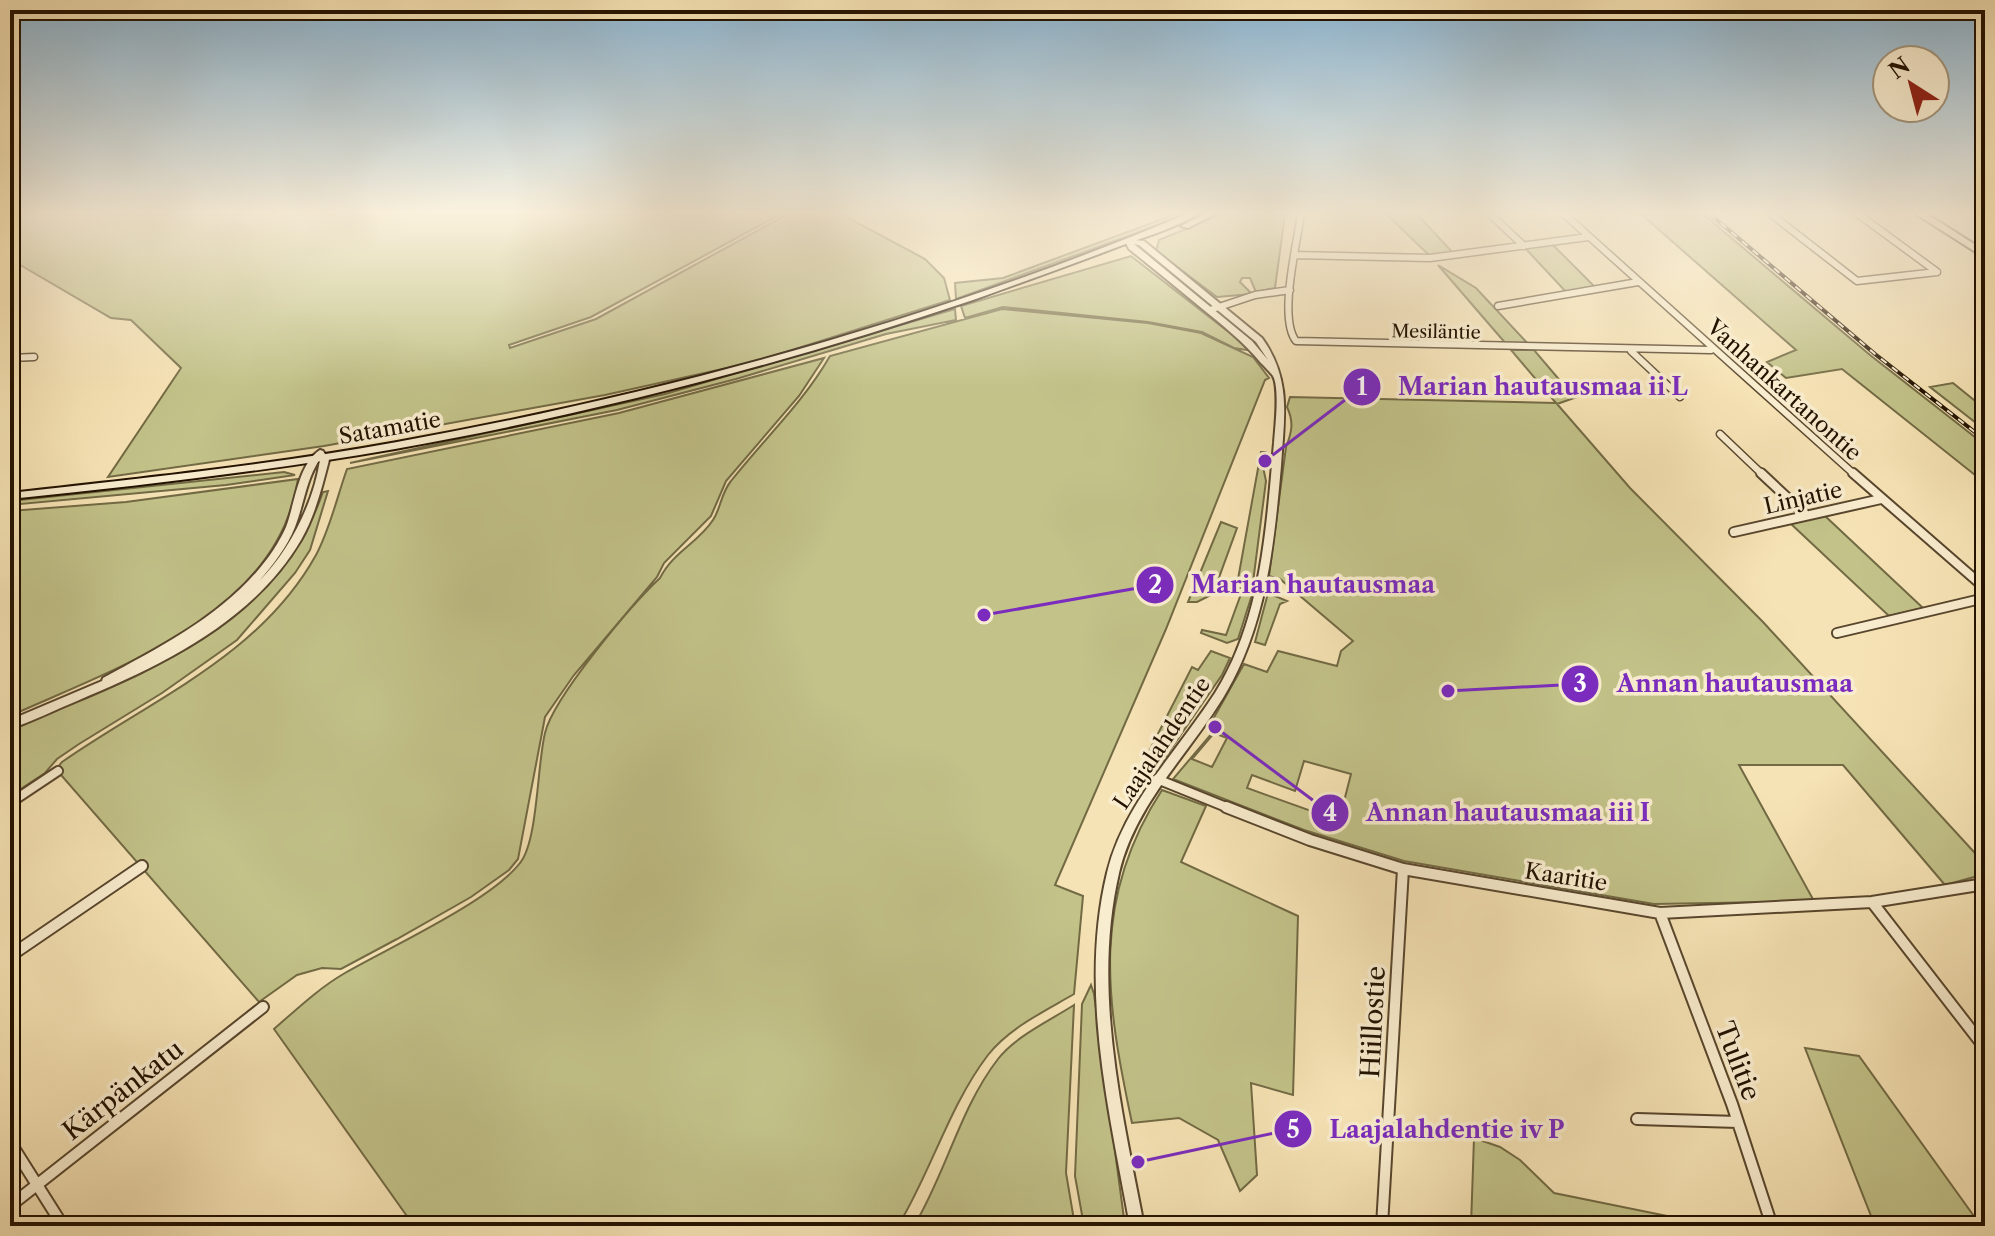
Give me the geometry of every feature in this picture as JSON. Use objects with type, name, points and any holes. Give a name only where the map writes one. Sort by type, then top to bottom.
[{"type":"main road","name":"Satamatie","points":[[155,481],[538,420],[771,361],[1059,272]]},
{"type":"main road","name":"Satamatie","points":[[10,496],[310,462],[323,456]]},
{"type":"street","points":[[1164,272],[1262,355],[1278,379]]},
{"type":"street","name":"Laajalahdentie","points":[[1137,1226],[1106,1058],[1102,959],[1106,910],[1119,850],[1156,778],[1221,693],[1242,653],[1255,617],[1274,494],[1281,398],[1271,354],[1221,306],[1177,272]]},
{"type":"street","points":[[1210,310],[1255,295],[1290,290],[1292,272]]},
{"type":"street","name":"Vanhankartanontie","points":[[1627,272],[1985,588]]},
{"type":"street","points":[[1845,272],[1857,281],[1937,272]]},
{"type":"street","points":[[1498,306],[1638,282]]},
{"type":"street","name":"Mesiläntie","points":[[1290,290],[1289,335],[1306,342],[1712,350]]},
{"type":"street","points":[[1631,350],[1680,397]]},
{"type":"street","points":[[10,358],[34,357]]},
{"type":"street","points":[[1720,434],[1806,515]]},
{"type":"street","points":[[10,725],[191,641],[251,595],[297,539],[323,456]]},
{"type":"street","points":[[107,681],[190,634],[251,583],[274,555],[293,523],[310,462]]},
{"type":"street","name":"Linjatie","points":[[1734,532],[1881,499]]},
{"type":"street","points":[[1837,633],[1985,598]]},
{"type":"street","points":[[10,803],[58,771]]},
{"type":"street","name":"Kaaritie","points":[[1156,778],[1310,840],[1403,869],[1660,913],[1872,902],[1985,884]]},
{"type":"street","points":[[10,956],[142,866]]},
{"type":"street","name":"Hiillostie","points":[[1382,1226],[1403,869]]},
{"type":"street","points":[[1872,902],[1985,1048]]},
{"type":"street","name":"Tulitie","points":[[1660,913],[1738,1122],[1772,1226]]},
{"type":"street","name":"Kärpänkatu","points":[[10,1206],[263,1007]]},
{"type":"street","points":[[1637,1119],[1738,1122]]},
{"type":"street","points":[[10,1142],[63,1226]]},
{"type":"green space","points":[[32,272],[675,272],[591,317],[509,345],[510,348],[596,319],[683,272],[938,272],[944,278],[950,300],[754,362],[605,395],[324,446],[108,477],[181,368],[131,320],[111,318]]},
{"type":"green space","points":[[1031,272],[956,299],[955,283]]},
{"type":"green space","points":[[1078,272],[1151,272],[1253,351],[1234,348],[1202,332],[1148,322],[1003,307],[965,318],[961,306]]},
{"type":"green space","points":[[1183,272],[1277,272],[1275,288],[1256,292],[1250,278],[1242,278],[1240,282],[1252,294],[1217,297]]},
{"type":"green space","points":[[1444,272],[1476,288],[1531,347],[1507,345]]},
{"type":"green space","points":[[1547,272],[1580,272],[1595,287],[1566,292]]},
{"type":"green space","points":[[1707,272],[1771,272],[1870,355],[1985,445],[1985,483],[1842,369],[1786,378],[1767,362],[1796,350]]},
{"type":"green space","points":[[955,309],[956,320],[886,334],[736,379],[617,410],[350,463],[665,394]]},
{"type":"green space","points":[[1002,309],[1148,323],[1201,333],[1253,357],[1269,378],[1265,380],[1166,629],[1055,885],[1083,896],[1074,994],[1017,1028],[988,1055],[962,1096],[898,1226],[414,1226],[274,1029],[335,979],[464,908],[506,878],[520,863],[534,821],[545,733],[562,698],[613,629],[672,561],[707,528],[728,486],[796,405],[830,356]]},
{"type":"green space","points":[[1511,350],[1534,350],[1562,383],[1580,396],[1557,404],[1630,488],[1763,622],[1985,864],[1985,874],[1945,885],[1843,765],[1739,765],[1814,901],[1654,904],[1404,861],[1304,830],[1173,779],[1219,725],[1212,721],[1244,664],[1267,672],[1278,651],[1337,666],[1341,651],[1353,641],[1280,579],[1269,576],[1286,447],[1290,437],[1291,417],[1287,407],[1290,397],[1556,403]],"holes":[[[1214,733],[1227,738],[1212,767],[1192,759]],[[1304,761],[1351,774],[1339,821],[1247,788],[1252,775],[1295,791]]]},
{"type":"green space","points":[[824,358],[799,396],[726,481],[711,516],[664,563],[657,577],[574,675],[545,717],[518,859],[509,870],[471,897],[397,939],[341,969],[322,968],[297,975],[259,1002],[61,775],[58,767],[62,762],[202,673],[265,621],[293,590],[316,555],[347,469],[619,413]]},
{"type":"green space","points":[[1953,383],[1985,409],[1985,430],[1930,387]]},
{"type":"green space","points":[[1261,452],[1265,452],[1262,462],[1266,481],[1251,598],[1238,639],[1227,643],[1201,633],[1202,630],[1226,635],[1241,594],[1238,579]]},
{"type":"green space","points":[[284,472],[295,475],[226,485],[10,505],[10,501]]},
{"type":"green space","points":[[298,479],[284,526],[260,567],[227,601],[187,630],[143,655],[10,716],[10,511],[126,502]]},
{"type":"green space","points":[[328,491],[310,550],[295,573],[237,640],[162,693],[57,759],[45,773],[10,796],[10,731],[150,667],[194,643],[235,614],[271,580],[300,540],[323,492]]},
{"type":"green space","points":[[1824,515],[1923,608],[1889,616],[1790,523]]},
{"type":"green space","points":[[1221,522],[1237,528],[1213,594],[1197,602],[1188,602]]},
{"type":"green space","points":[[1268,593],[1287,601],[1280,604],[1265,645],[1255,642]]},
{"type":"green space","points":[[1211,651],[1230,658],[1222,675],[1155,772],[1142,765],[1192,667],[1198,670]]},
{"type":"green space","points":[[1162,790],[1206,806],[1181,862],[1298,916],[1293,1095],[1251,1083],[1257,1175],[1240,1191],[1218,1140],[1179,1118],[1132,1123],[1123,1078],[1111,993],[1110,952],[1114,912],[1123,871],[1139,831]]},
{"type":"green space","points":[[1091,985],[1125,1226],[1084,1226],[1075,1176],[1082,1004]]},
{"type":"green space","points":[[1074,1005],[1066,1173],[1075,1226],[914,1226],[973,1098],[998,1059],[1023,1036]]},
{"type":"green space","points":[[1805,1048],[1859,1056],[1981,1226],[1875,1226]]},
{"type":"green space","points":[[1474,1138],[1500,1147],[1520,1160],[1554,1193],[1682,1219],[1680,1226],[1471,1226]]},
{"type":"railway","points":[[1778,272],[1875,354],[1985,440]]},
{"type":"place","name":"Marian hautausmaa ii L","points":[[1265,461]]},
{"type":"place","name":"Marian hautausmaa","points":[[984,615]]},
{"type":"place","name":"Annan hautausmaa","points":[[1448,691]]},
{"type":"place","name":"Annan hautausmaa iii I","points":[[1215,727]]},
{"type":"place","name":"Laajalahdentie iv P","points":[[1138,1162]]}]
